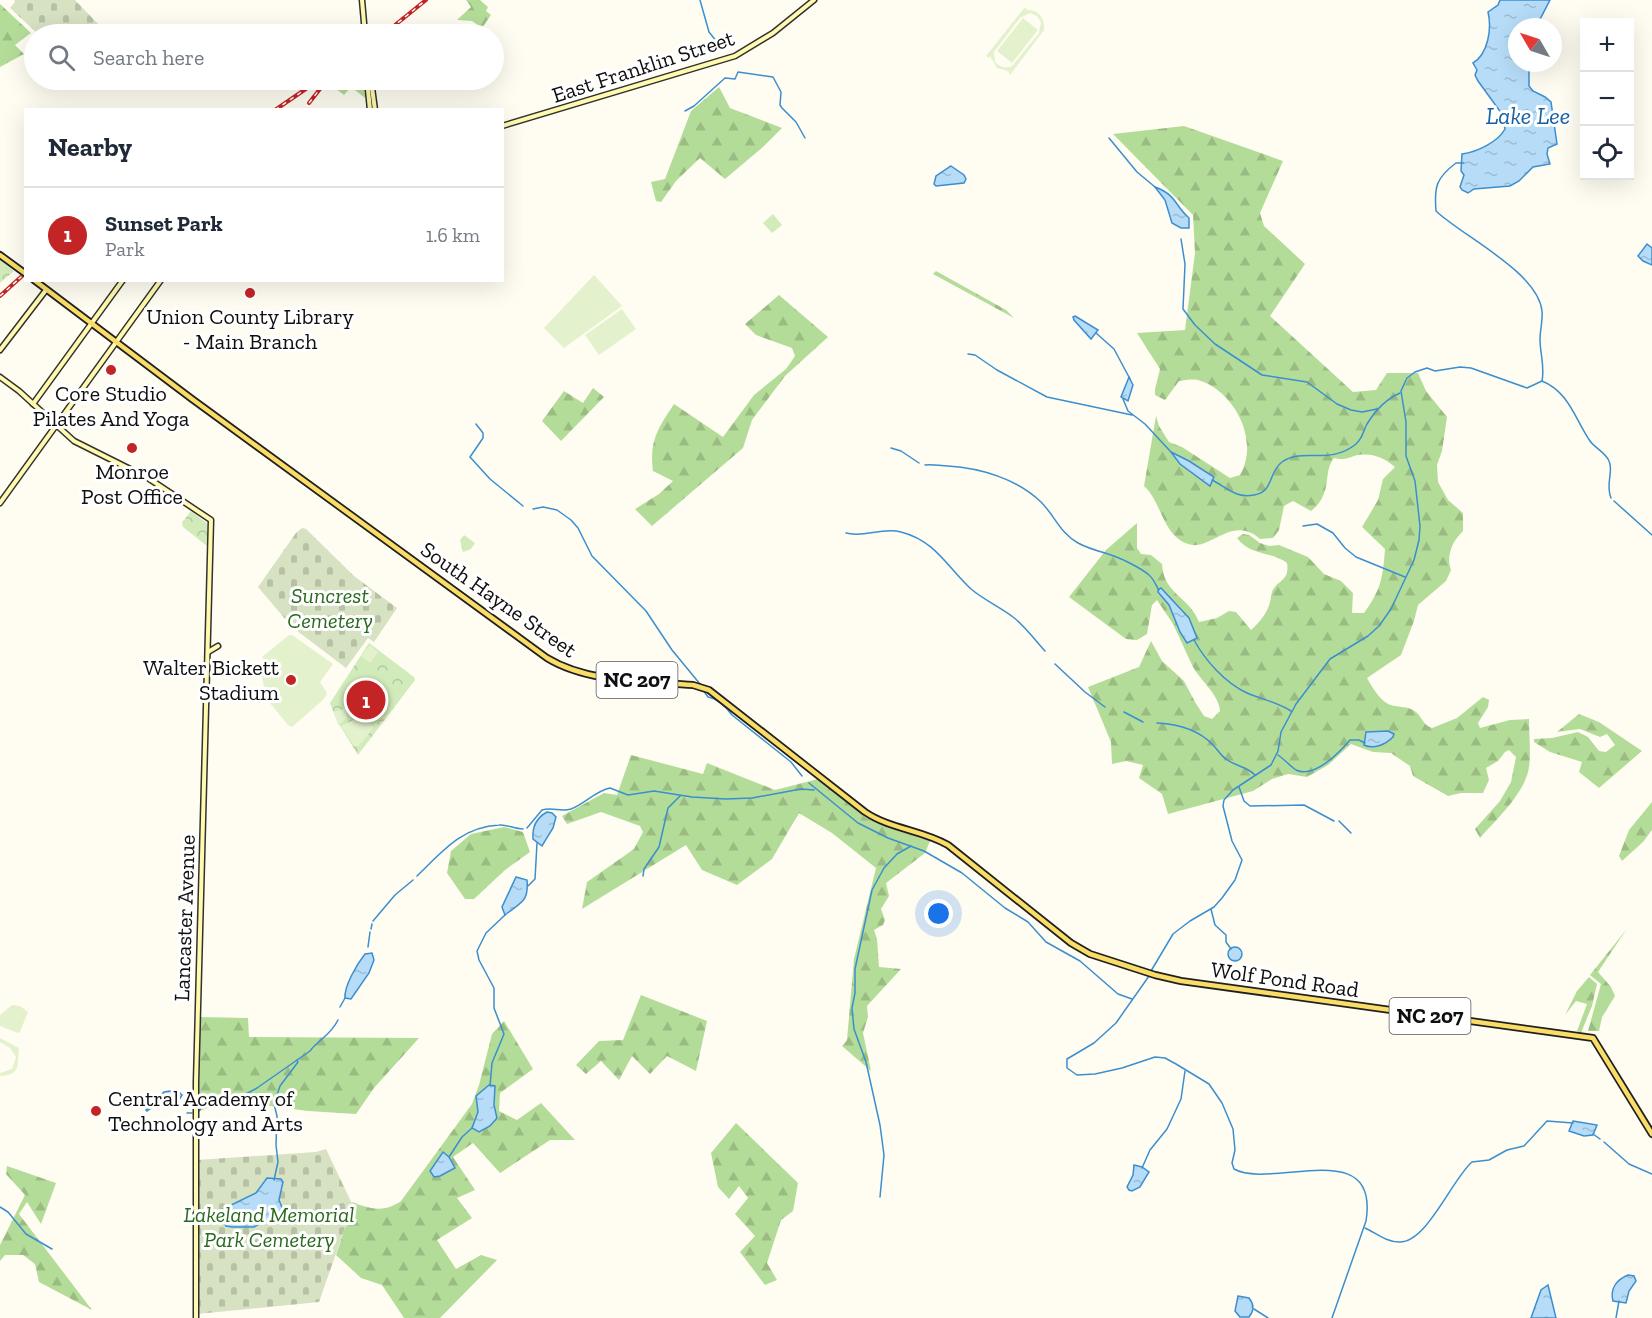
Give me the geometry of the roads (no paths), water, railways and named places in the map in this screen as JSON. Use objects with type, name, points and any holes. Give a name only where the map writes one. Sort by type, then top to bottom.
[{"type":"main road","points":[[362,0],[364,24]]},
{"type":"main road","name":"East Franklin Street","points":[[504,125],[735,56],[773,33],[814,0]]},
{"type":"main road","points":[[369,90],[371,108]]},
{"type":"main road","points":[[371,90],[372,108]]},
{"type":"main road","points":[[0,255],[24,273]]},
{"type":"main road","name":"NC 207","points":[[36,282],[116,342]]},
{"type":"main road","points":[[33,404],[122,282]]},
{"type":"main road","points":[[0,503],[160,282]]},
{"type":"main road","points":[[0,350],[46,290]]},
{"type":"main road","name":"South Hayne Street","points":[[116,342],[547,658],[567,669],[587,675],[706,688],[865,812],[880,822],[902,828]]},
{"type":"main road","points":[[0,377],[55,426]]},
{"type":"main road","name":"Lancaster Avenue","points":[[55,426],[74,441],[148,478],[211,520],[196,1081],[196,1318]]},
{"type":"main road","points":[[207,652],[218,646]]},
{"type":"main road","name":"Wolf Pond Road","points":[[902,828],[948,845],[1043,923],[1071,943],[1090,954],[1155,975],[1181,981],[1593,1038],[1652,1134]]},
{"type":"water","name":"Lake Lee","points":[[1500,0],[1550,0],[1541,18],[1508,18],[1508,72],[1529,72],[1529,86],[1551,102],[1557,144],[1548,148],[1550,164],[1533,167],[1519,181],[1510,186],[1474,189],[1468,193],[1460,187],[1464,175],[1461,171],[1462,154],[1486,146],[1505,129],[1502,114],[1478,81],[1475,75],[1477,70],[1473,63],[1482,54],[1488,40],[1488,12],[1498,5]]},
{"type":"water","points":[[951,166],[964,175],[966,179],[964,183],[936,186],[934,184],[936,176]]},
{"type":"water","points":[[1155,187],[1167,193],[1175,201],[1189,218],[1189,228],[1181,228],[1172,223],[1165,200]]},
{"type":"water","points":[[1647,244],[1652,248],[1652,265],[1638,256]]},
{"type":"water","points":[[1075,316],[1098,330],[1091,339],[1074,320]]},
{"type":"water","points":[[1129,377],[1133,385],[1128,401],[1121,397]]},
{"type":"water","points":[[1171,452],[1214,477],[1210,486],[1180,464]]},
{"type":"water","points":[[1161,588],[1189,618],[1197,638],[1187,643],[1169,605],[1158,592]]},
{"type":"water","points":[[1388,731],[1394,734],[1387,742],[1376,747],[1364,745],[1366,732]]},
{"type":"water","points":[[547,812],[556,817],[553,828],[542,846],[533,839],[533,831],[537,820]]},
{"type":"water","points":[[516,877],[527,880],[527,893],[523,901],[505,915],[502,907]]},
{"type":"water","points":[[1235,947],[1240,949],[1242,954],[1240,959],[1235,961],[1230,959],[1228,954],[1230,949]]},
{"type":"water","points":[[372,953],[374,960],[369,973],[351,999],[345,998],[355,969],[365,954]]},
{"type":"water","points":[[489,1085],[495,1086],[494,1105],[497,1118],[490,1126],[479,1132],[472,1128],[478,1112],[476,1096]]},
{"type":"water","points":[[177,1090],[182,1095],[175,1106],[154,1106],[146,1110],[164,1092]]},
{"type":"water","points":[[1573,1121],[1597,1125],[1593,1135],[1584,1136],[1569,1131]]},
{"type":"water","points":[[443,1152],[455,1168],[434,1177],[430,1171]]},
{"type":"water","points":[[1134,1165],[1149,1172],[1140,1187],[1132,1191],[1127,1187],[1133,1175]]},
{"type":"water","points":[[267,1178],[281,1179],[283,1182],[279,1200],[283,1210],[282,1217],[264,1221],[254,1227],[226,1226],[222,1220],[223,1209],[256,1193]]},
{"type":"water","points":[[1628,1275],[1634,1276],[1636,1281],[1629,1291],[1626,1303],[1613,1301],[1612,1293],[1615,1285]]},
{"type":"water","points":[[1548,1285],[1556,1318],[1531,1318],[1541,1290]]},
{"type":"water","points":[[1238,1296],[1251,1300],[1253,1310],[1249,1317],[1240,1317],[1235,1311]]},
{"type":"waterway","points":[[700,0],[709,32],[717,42]]},
{"type":"waterway","points":[[685,111],[694,106],[725,78],[735,79],[738,72],[773,77],[781,92],[780,105],[796,122],[805,138]]},
{"type":"waterway","points":[[1109,138],[1137,172],[1155,187]]},
{"type":"waterway","points":[[1151,971],[1173,934],[1214,907],[1235,880],[1242,860],[1232,841],[1223,806],[1224,800],[1233,790],[1271,765],[1278,751],[1281,732],[1296,704],[1330,659],[1368,636],[1379,626],[1391,609],[1414,560],[1420,526],[1415,481],[1406,456],[1406,422],[1401,391],[1407,378],[1427,368],[1435,371],[1460,367],[1471,368],[1527,388],[1542,381],[1540,339],[1542,311],[1537,297],[1514,269],[1436,211],[1435,195],[1440,178],[1456,163],[1464,163]]},
{"type":"waterway","points":[[1181,239],[1185,264],[1183,309],[1195,325],[1215,344],[1262,375],[1307,382],[1337,404],[1351,410],[1362,412],[1377,409]]},
{"type":"waterway","points":[[1096,333],[1114,349],[1130,379]]},
{"type":"waterway","points":[[968,354],[975,355],[997,370],[1047,397],[1132,415]]},
{"type":"waterway","points":[[1542,381],[1559,392],[1590,441],[1608,458],[1611,469],[1609,487],[1611,498]]},
{"type":"waterway","points":[[1212,480],[1242,495],[1260,493],[1268,486],[1282,462],[1298,456],[1336,454],[1356,444],[1377,410],[1400,393]]},
{"type":"waterway","points":[[1123,399],[1128,411],[1145,424],[1171,452]]},
{"type":"waterway","points":[[476,424],[483,433],[483,438],[470,457],[490,479],[523,506]]},
{"type":"waterway","points":[[891,448],[901,451],[919,463]]},
{"type":"waterway","points":[[925,465],[973,469],[1010,481],[1041,502],[1072,539],[1141,569],[1151,577],[1159,590]]},
{"type":"waterway","points":[[1614,501],[1652,535]]},
{"type":"waterway","points":[[533,509],[543,507],[557,510],[571,520],[578,528],[592,556],[646,611],[672,650],[700,684]]},
{"type":"waterway","points":[[1303,526],[1317,524],[1333,533],[1356,557],[1405,577]]},
{"type":"waterway","points":[[846,533],[894,531],[913,536],[932,548],[971,589],[1008,613],[1045,651]]},
{"type":"waterway","points":[[1194,640],[1210,663],[1239,689],[1291,711]]},
{"type":"waterway","points":[[1055,664],[1105,707]]},
{"type":"waterway","points":[[703,690],[708,697],[722,704],[732,715],[791,762],[802,776]]},
{"type":"waterway","points":[[1124,712],[1143,722]]},
{"type":"waterway","points":[[1157,723],[1180,726],[1194,731],[1213,745],[1224,758],[1255,775]]},
{"type":"waterway","points":[[1278,755],[1296,770],[1311,771],[1326,763],[1350,740],[1365,743]]},
{"type":"waterway","points":[[809,783],[858,823],[888,838],[924,851],[962,873],[1005,908],[1028,922],[1046,942],[1080,961],[1118,994],[1132,999]]},
{"type":"waterway","points":[[1239,787],[1244,801],[1250,806],[1304,805],[1334,821]]},
{"type":"waterway","points":[[527,828],[542,810],[571,809],[610,788],[628,795],[654,791],[726,799],[752,798],[801,789],[814,790]]},
{"type":"waterway","points":[[643,876],[644,869],[659,847],[668,808],[680,796]]},
{"type":"waterway","points":[[1339,821],[1351,833]]},
{"type":"waterway","points":[[417,876],[453,842],[474,830],[502,825],[523,829]]},
{"type":"waterway","points":[[528,886],[535,879],[537,843]]},
{"type":"waterway","points":[[880,1197],[884,1155],[866,1062],[854,1029],[852,1008],[855,993],[855,969],[872,890],[884,868],[897,854],[911,846]]},
{"type":"waterway","points":[[373,921],[395,895],[413,880]]},
{"type":"waterway","points":[[1211,909],[1215,925],[1226,935],[1226,942],[1231,949]]},
{"type":"waterway","points":[[490,1086],[492,1063],[504,1034],[494,1008],[494,988],[479,960],[477,951],[486,933],[505,915]]},
{"type":"waterway","points":[[371,929],[372,924]]},
{"type":"waterway","points":[[368,947],[370,932]]},
{"type":"waterway","points":[[1149,976],[1116,1023],[1094,1043],[1067,1059],[1067,1068],[1077,1075],[1095,1074],[1155,1057],[1165,1058],[1209,1084],[1222,1103],[1233,1129],[1235,1150],[1232,1163],[1234,1169],[1251,1174],[1319,1170],[1340,1172],[1356,1179],[1366,1195],[1366,1221],[1332,1318]]},
{"type":"waterway","points":[[340,1007],[345,998]]},
{"type":"waterway","points":[[199,1111],[202,1107],[223,1098],[242,1096],[257,1088],[310,1051],[332,1030],[338,1020]]},
{"type":"waterway","points":[[274,1180],[278,1162],[277,1116],[274,1104],[280,1086],[298,1062],[297,1060]]},
{"type":"waterway","points":[[1142,1168],[1150,1150],[1167,1129],[1181,1099],[1185,1071]]},
{"type":"waterway","points":[[187,1113],[192,1113]]},
{"type":"waterway","points":[[1365,1228],[1390,1241],[1409,1240],[1429,1222],[1464,1170],[1472,1162],[1489,1160],[1507,1150],[1524,1146],[1547,1121],[1573,1123]]},
{"type":"waterway","points":[[449,1157],[462,1137],[472,1128]]},
{"type":"waterway","points":[[1593,1134],[1600,1139]]},
{"type":"waterway","points":[[1604,1142],[1629,1164],[1652,1174]]},
{"type":"waterway","points":[[0,1207],[8,1212],[26,1234],[52,1249]]},
{"type":"waterway","points":[[1616,1318],[1619,1301]]},
{"type":"waterway","points":[[1254,1309],[1268,1318]]},
{"type":"railway","points":[[396,24],[426,0]]},
{"type":"railway","points":[[278,108],[304,90]]},
{"type":"railway","points":[[309,103],[319,90]]},
{"type":"railway","points":[[0,296],[21,277],[13,284]]},
{"type":"place","name":"Union County Library - Main Branch","points":[[250,293]]},
{"type":"place","name":"Core Studio Pilates And Yoga","points":[[111,370]]},
{"type":"place","name":"Monroe Post Office","points":[[132,448]]},
{"type":"place","name":"Walter Bickett Stadium","points":[[291,680]]},
{"type":"place","name":"Sunset Park","points":[[366,700]]},
{"type":"place","name":"Central Academy of Technology and Arts","points":[[96,1111]]},
{"type":"park label","name":"Suncrest Cemetery","points":[[330,608]]},
{"type":"park label","name":"Lakeland Memorial Park Cemetery","points":[[269,1226]]}]
